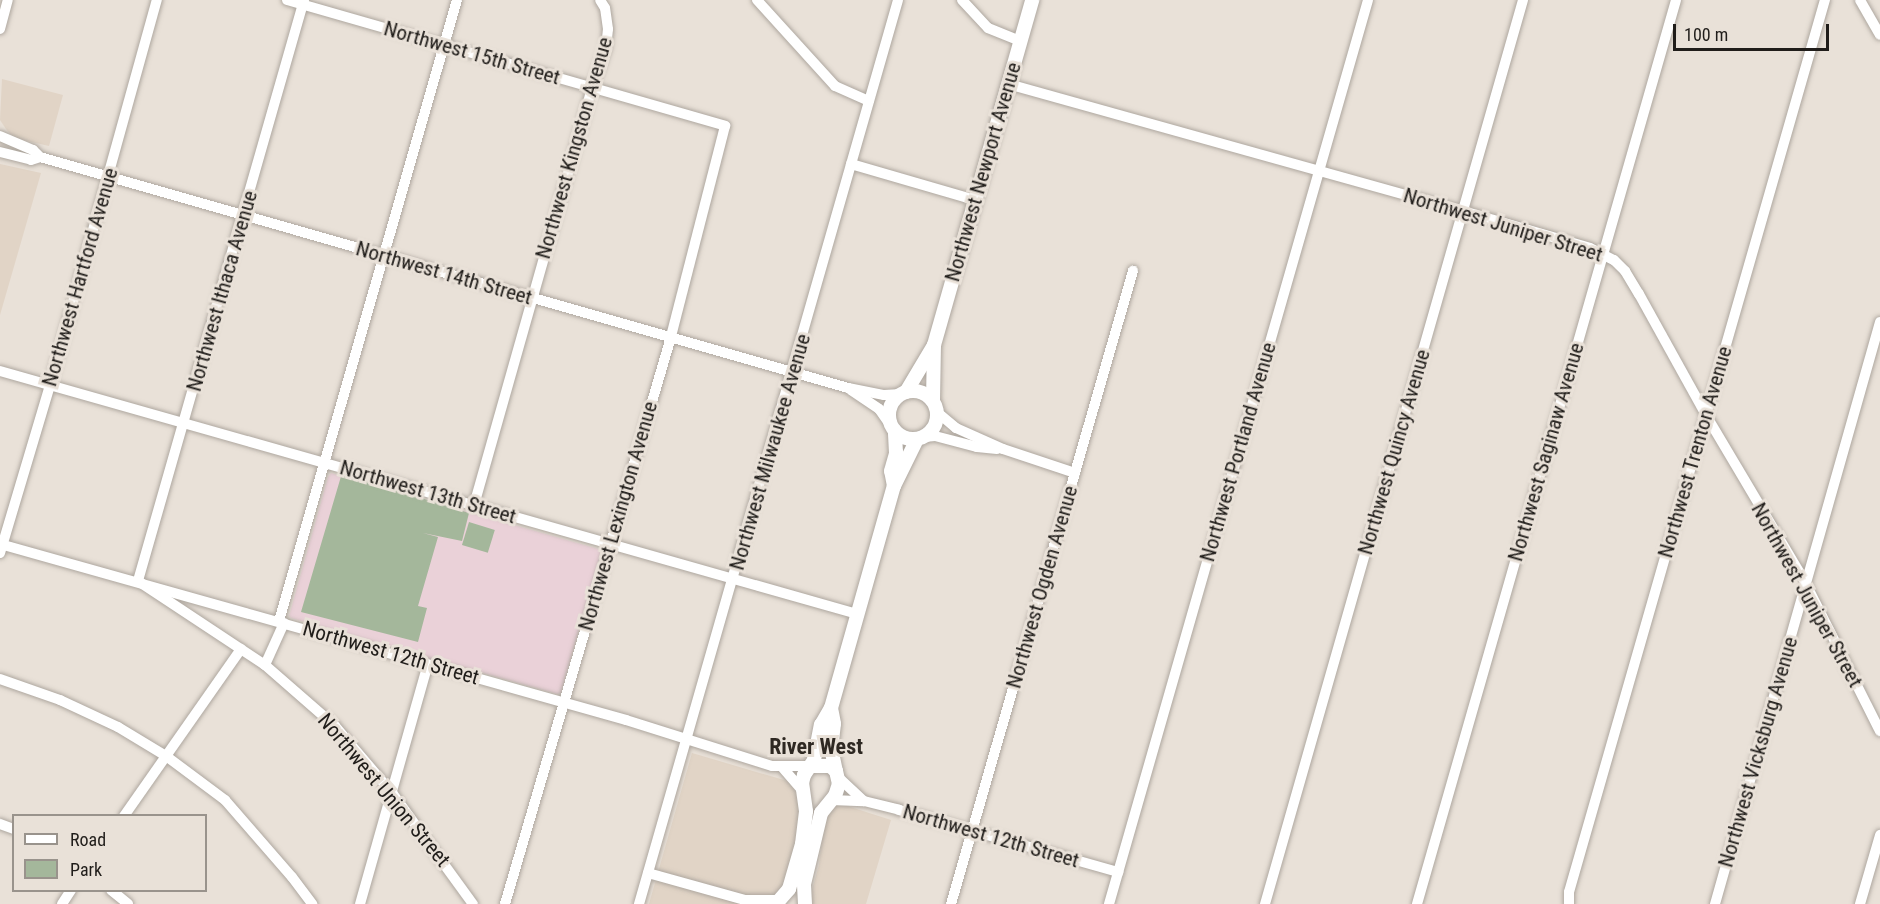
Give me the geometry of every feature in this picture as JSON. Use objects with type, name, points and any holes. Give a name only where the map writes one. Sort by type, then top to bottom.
[{"type":"main road","name":"Northwest Newport Avenue","points":[[935,407],[934,345],[1032,0]]},
{"type":"main road","name":"Northwest Newport Avenue","points":[[903,393],[934,345]]},
{"type":"main road","points":[[780,900],[789,889],[802,844],[806,811],[804,776],[812,766],[817,754],[821,725],[831,708],[894,486],[921,438],[934,427],[935,407],[921,393],[903,393],[889,411],[896,453],[891,471],[894,486]]},
{"type":"main road","points":[[893,429],[901,437],[921,438]]},
{"type":"main road","points":[[804,903],[804,884],[812,848],[829,801],[838,791],[838,775],[831,748],[834,724],[831,708]]},
{"type":"main road","points":[[812,766],[823,765],[838,775]]},
{"type":"street","points":[[0,29],[8,0]]},
{"type":"street","name":"Northwest Hartford Avenue","points":[[1,547],[50,385],[157,0]]},
{"type":"street","name":"Northwest 15th Street","points":[[287,0],[304,2],[443,45],[725,126]]},
{"type":"street","points":[[266,665],[281,622],[324,463],[457,0]]},
{"type":"street","name":"Northwest Kingston Avenue","points":[[474,505],[592,88],[606,48],[608,29],[605,8],[600,0]]},
{"type":"street","points":[[757,0],[835,86],[869,101]]},
{"type":"street","name":"Northwest Milwaukee Avenue","points":[[639,904],[898,0]]},
{"type":"street","points":[[962,0],[988,28],[997,34],[1020,41]]},
{"type":"street","name":"Northwest Portland Avenue","points":[[1109,904],[1368,0]]},
{"type":"street","name":"Northwest Quincy Avenue","points":[[1264,904],[1523,0]]},
{"type":"street","name":"Northwest Saginaw Avenue","points":[[1417,904],[1676,0]]},
{"type":"street","name":"Northwest Trenton Avenue","points":[[1569,904],[1569,892],[1825,0]]},
{"type":"street","points":[[1860,0],[1880,35]]},
{"type":"street","name":"Northwest Ithaca Avenue","points":[[138,581],[304,2]]},
{"type":"street","name":"Northwest Juniper Street","points":[[1008,84],[1463,211],[1603,254],[1625,271],[1706,415],[1805,582],[1880,731]]},
{"type":"street","name":"Northwest Lexington Avenue","points":[[505,904],[670,337],[725,126]]},
{"type":"street","name":"Northwest 14th Street","points":[[0,136],[33,150],[40,157],[793,373],[884,395],[903,393]]},
{"type":"street","name":"Northwest 14th Street","points":[[0,152],[31,160],[40,157]]},
{"type":"street","points":[[851,164],[975,200]]},
{"type":"street","name":"Northwest Ogden Avenue","points":[[951,904],[1133,271]]},
{"type":"street","name":"Northwest Vicksburg Avenue","points":[[1715,904],[1880,322]]},
{"type":"street","name":"Northwest 13th Street","points":[[0,371],[856,614]]},
{"type":"street","name":"Northwest 14th Street","points":[[848,388],[879,409],[893,429]]},
{"type":"street","points":[[935,407],[956,428],[1003,449],[1075,473]]},
{"type":"street","points":[[921,438],[934,436],[977,447],[1003,449]]},
{"type":"street","name":"Northwest 12th Street","points":[[1,547],[138,581],[782,767],[812,766]]},
{"type":"street","name":"Northwest Union Street","points":[[138,581],[266,665],[335,726],[393,794],[473,904]]},
{"type":"street","points":[[125,814],[242,649]]},
{"type":"street","points":[[360,904],[428,664]]},
{"type":"street","points":[[0,679],[60,700],[118,727],[166,756],[225,800],[292,877],[312,904]]},
{"type":"street","points":[[782,767],[804,794]]},
{"type":"street","name":"Northwest 12th Street","points":[[838,775],[864,801]]},
{"type":"street","name":"Northwest 12th Street","points":[[829,801],[864,801],[1118,872]]},
{"type":"street","points":[[1860,904],[1880,836]]},
{"type":"street","points":[[648,873],[748,902],[780,900]]},
{"type":"street","points":[[112,892],[128,904]]},
{"type":"shaded area","points":[[2,79],[63,95],[49,146],[14,138],[6,129],[0,120]]},
{"type":"shaded area","points":[[0,164],[41,173],[0,315]]},
{"type":"shaded area","points":[[331,473],[602,550],[561,693],[557,694],[454,665],[448,667],[410,656],[407,651],[291,618],[289,616]]},
{"type":"shaded area","points":[[692,753],[794,783],[801,819],[795,851],[782,895],[773,904],[649,904]]},
{"type":"shaded area","points":[[835,802],[891,820],[866,904],[808,904],[819,865],[825,813]]},
{"type":"green space","points":[[342,473],[469,513],[462,541],[423,533],[438,537],[418,606],[427,608],[418,642],[301,612]]},
{"type":"green space","points":[[469,522],[495,530],[488,553],[462,545]]},
{"type":"district","name":"River West","points":[[816,747]]}]
